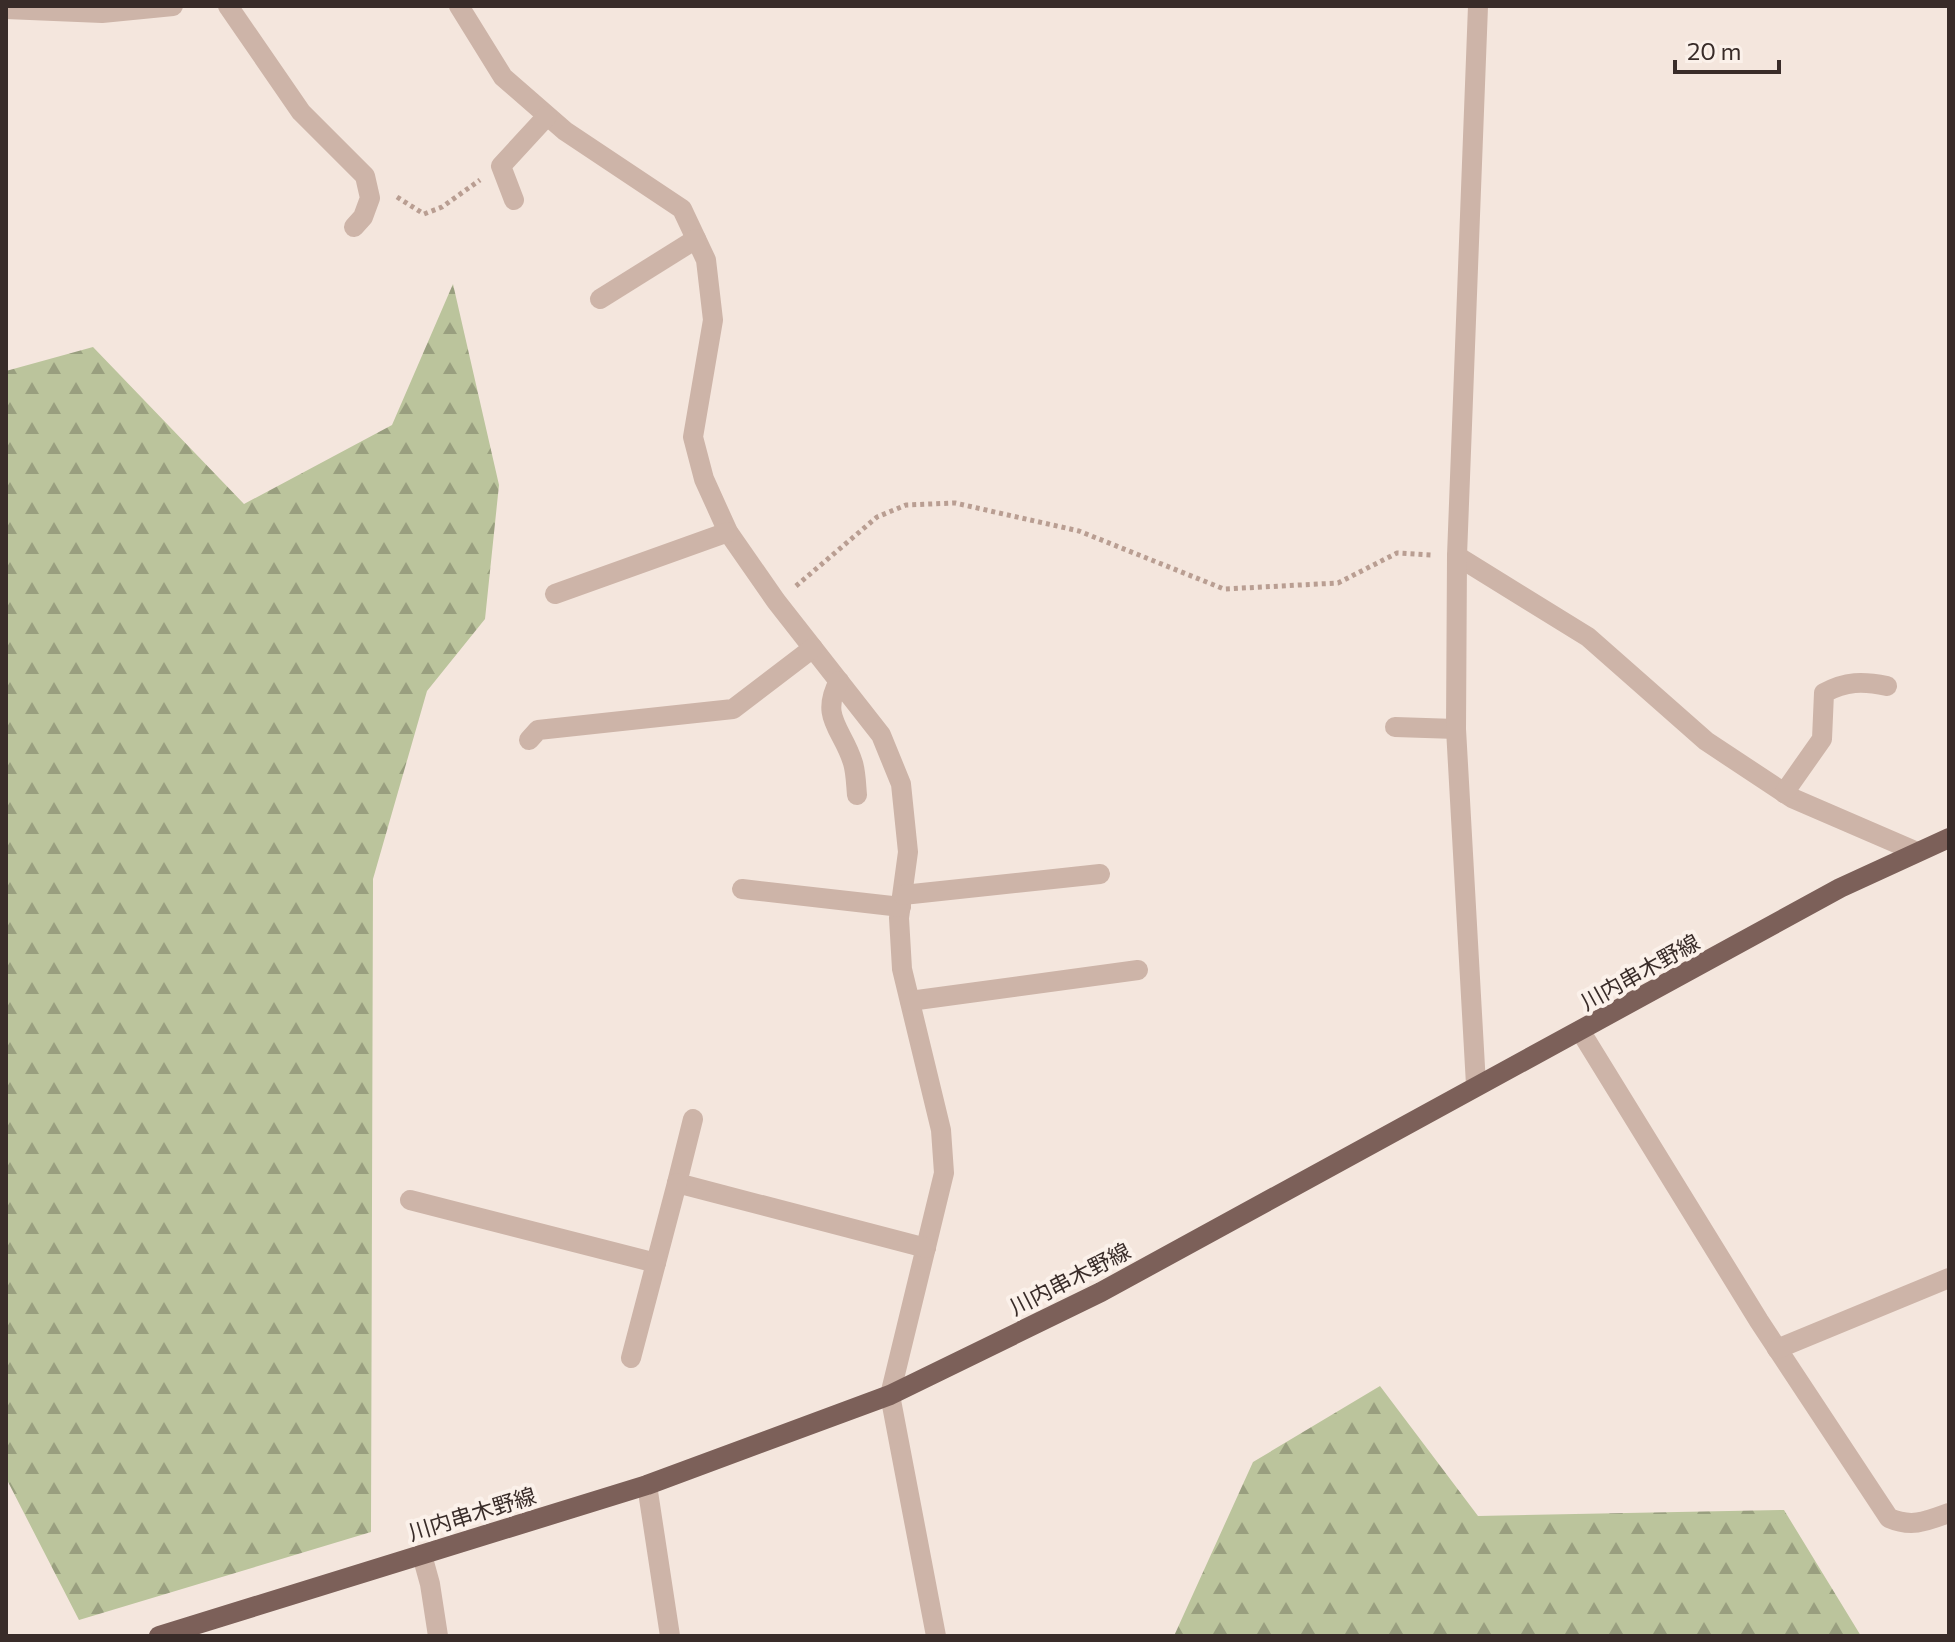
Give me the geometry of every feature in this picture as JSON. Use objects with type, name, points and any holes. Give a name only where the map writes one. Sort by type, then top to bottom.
[{"type":"main road","name":"川内串木野線","points":[[159,1636],[647,1485],[890,1395],[1101,1292],[1840,888],[1949,838]]},
{"type":"street","points":[[6,9],[102,13],[173,6]]},
{"type":"street","points":[[228,6],[301,112],[365,176],[370,198],[363,217],[354,227]]},
{"type":"street","points":[[459,6],[503,77],[547,116],[682,209],[706,260],[713,320],[693,437],[704,479],[728,532],[776,601],[881,735],[901,784],[908,852],[902,901],[902,969],[941,1130],[944,1173],[890,1395],[936,1636]]},
{"type":"street","points":[[1476,1085],[1456,729],[1457,556],[1478,6]]},
{"type":"street","points":[[514,200],[501,166],[547,116]]},
{"type":"street","points":[[600,299],[696,239]]},
{"type":"street","points":[[555,594],[728,532]]},
{"type":"street","points":[[1457,556],[1588,637],[1706,741],[1784,793],[1917,852]]},
{"type":"street","points":[[529,740],[538,730],[733,709],[813,648]]},
{"type":"street","points":[[839,681],[830,698],[831,714],[853,764],[857,795]]},
{"type":"street","points":[[1784,793],[1822,739],[1824,693],[1839,684],[1863,681],[1887,686]]},
{"type":"street","points":[[1395,727],[1456,729]]},
{"type":"street","points":[[742,889],[902,901],[1100,874]]},
{"type":"street","points":[[910,1001],[1138,970]]},
{"type":"street","points":[[1581,1032],[1777,1349],[1889,1518],[1905,1525],[1918,1524],[1949,1513]]},
{"type":"street","points":[[631,1358],[693,1119]]},
{"type":"street","points":[[677,1183],[926,1248]]},
{"type":"street","points":[[410,1200],[656,1263]]},
{"type":"street","points":[[1777,1349],[1949,1278]]},
{"type":"street","points":[[647,1485],[670,1636]]},
{"type":"street","points":[[422,1555],[438,1636]]},
{"type":"path","points":[[365,176],[424,214],[442,207],[501,166]]},
{"type":"path","points":[[776,601],[877,517],[906,505],[955,503],[1079,531],[1224,589],[1338,583],[1397,553],[1457,556]]},
{"type":"green space","points":[[453,284],[499,485],[485,619],[427,691],[373,879],[371,1532],[79,1620],[6,1478],[6,371],[93,347],[244,504],[392,425]]},
{"type":"green space","points":[[1380,1386],[1478,1516],[1784,1510],[1861,1636],[1174,1636],[1253,1462]]}]
